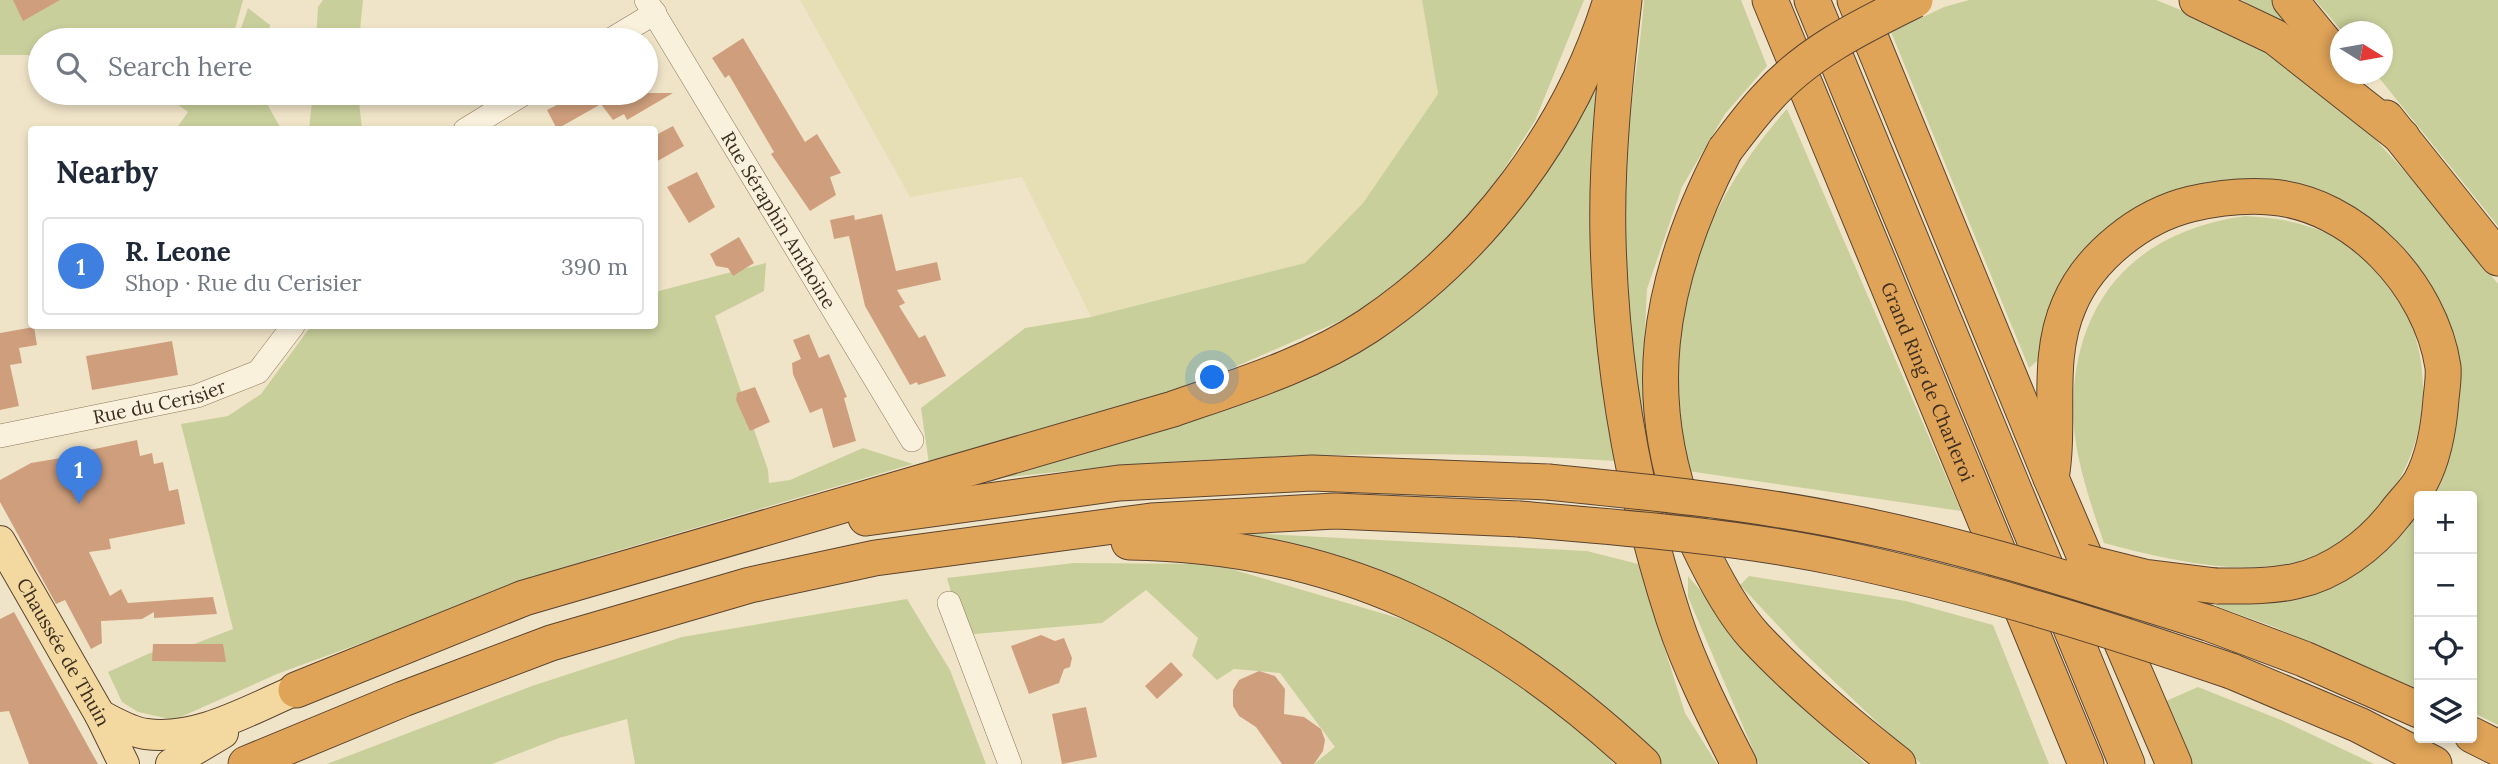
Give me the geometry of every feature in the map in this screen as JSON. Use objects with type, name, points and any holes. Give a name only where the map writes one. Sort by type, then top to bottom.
[{"type":"highway","points":[[296,690],[524,598],[738,538],[1173,409],[1276,373],[1366,327],[1427,281],[1484,224],[1538,155],[1575,89],[1611,0]]},
{"type":"highway","points":[[1624,0],[1611,139],[1608,236],[1614,343],[1628,439],[1643,512],[1675,621],[1739,764]]},
{"type":"highway","name":"Grand Ring de Charleroi","points":[[1770,0],[2086,764]]},
{"type":"highway","name":"Grand Ring de Charleroi","points":[[1812,0],[2127,764]]},
{"type":"highway","points":[[1855,0],[2051,478],[2174,764]]},
{"type":"highway","points":[[1898,764],[1857,732],[1754,636],[1712,574],[1683,505],[1663,423],[1660,362],[1666,308],[1679,250],[1699,199],[1725,150],[1767,97],[1813,57],[1856,29],[1915,0]]},
{"type":"highway","points":[[2197,0],[2274,37],[2402,137]]},
{"type":"highway","points":[[2290,0],[2330,49]]},
{"type":"highway","points":[[2359,84],[2498,258]]},
{"type":"highway","points":[[1975,552],[2005,546],[2144,577],[2216,586],[2297,581],[2345,561],[2383,529],[2421,480],[2439,426],[2443,369],[2426,310],[2395,262],[2354,229],[2315,208],[2272,197],[2214,199],[2171,209],[2118,242],[2090,268],[2068,306],[2055,355],[2056,447],[2051,478]]},
{"type":"highway","points":[[738,538],[1119,483],[1312,473],[1548,482],[1675,494],[1846,522],[1975,552],[2208,623],[2304,659],[2414,708]]},
{"type":"highway","points":[[246,764],[403,699],[551,643],[750,585],[875,558],[1060,532],[1152,521],[1335,512],[1519,519],[1667,531],[1838,558],[2056,613],[2231,671],[2359,725],[2434,764]]},
{"type":"highway","points":[[1060,532],[1093,542],[1166,543],[1250,553],[1315,567],[1370,584],[1469,631],[1524,665],[1581,707],[1643,764]]},
{"type":"highway","points":[[2477,738],[2498,748]]},
{"type":"main road","name":"Chaussée de Thuin","points":[[0,541],[100,715],[124,764]]},
{"type":"main road","points":[[100,715],[144,734],[179,734],[214,724],[296,690]]},
{"type":"main road","points":[[171,764],[296,690]]},
{"type":"street","points":[[623,28],[650,4]]},
{"type":"street","name":"Rue Séraphin Anthoine","points":[[650,4],[912,440]]},
{"type":"street","points":[[471,126],[506,105]]},
{"type":"street","name":"Rue du Cerisier","points":[[0,436],[197,396],[258,372],[291,329]]},
{"type":"street","points":[[949,603],[1010,764]]},
{"type":"shaded area","points":[[800,0],[1422,0],[1438,94],[1363,203],[1305,263],[1091,317],[1022,177],[910,197]]},
{"type":"green space","points":[[0,0],[243,0],[235,28],[28,28],[28,55],[0,55]]},
{"type":"green space","points":[[323,0],[363,0],[360,28],[317,28],[318,7]]},
{"type":"green space","points":[[1422,0],[1584,0],[1535,121],[1500,175],[1461,226],[1372,307],[1228,370],[1082,423],[929,464],[921,408],[1025,328],[1091,317],[1305,263],[1363,203],[1438,94]]},
{"type":"green space","points":[[1644,0],[1741,0],[1767,66],[1725,114],[1682,187],[1647,289],[1642,389],[1658,466],[1645,466],[1632,355],[1625,243],[1625,169]]},
{"type":"green space","points":[[1969,0],[2156,0],[2228,29],[2269,50],[2362,125],[2423,191],[2498,284],[2498,725],[2477,714],[2477,491],[2428,491],[2450,443],[2406,256],[2233,181],[2204,183],[2178,190],[2139,209],[2045,354],[2029,368],[1891,32],[1944,7]]},
{"type":"green space","points":[[2242,0],[2275,0],[2300,37]]},
{"type":"green space","points":[[2315,0],[2498,0],[2498,226],[2384,84],[2393,84],[2393,21],[2333,21]]},
{"type":"green space","points":[[248,8],[270,25],[270,28],[241,28]]},
{"type":"green space","points":[[1601,65],[1600,367],[1615,461],[1454,454],[1293,456],[1105,467],[970,481],[1268,395],[1342,359],[1476,257],[1523,204],[1583,107]]},
{"type":"green space","points":[[178,105],[268,105],[279,126],[178,126],[188,112]]},
{"type":"green space","points":[[312,105],[359,105],[362,126],[309,126]]},
{"type":"green space","points":[[1787,109],[1961,511],[1688,471],[1677,402],[1676,362],[1680,322],[1689,282],[1702,244],[1719,208],[1739,173]]},
{"type":"green space","points":[[2245,216],[2298,223],[2315,228],[2347,244],[2375,267],[2402,305],[2418,347],[2423,391],[2417,435],[2401,476],[2376,512],[2342,541],[2299,561],[2277,566],[2227,567],[2201,564],[2104,543],[2083,477],[2074,426],[2076,369],[2085,334],[2099,303],[2119,276],[2143,254],[2173,237],[2207,224]]},
{"type":"green space","points":[[766,263],[764,291],[715,316],[768,470],[769,483],[790,480],[863,448],[913,464],[596,557],[277,674],[174,720],[138,712],[122,702],[108,672],[150,653],[184,648],[233,629],[181,424],[228,416],[261,394],[309,329],[658,329],[658,291]]},
{"type":"green space","points":[[2414,510],[2414,688],[2274,627],[2216,606],[2219,596],[2259,596]]},
{"type":"green space","points":[[1229,532],[1587,551],[1638,564],[1685,713],[1717,764],[1657,764],[1638,741],[1552,665],[1421,589],[1229,539]]},
{"type":"green space","points":[[1074,563],[1214,564],[1429,627],[1578,722],[1614,764],[1314,764],[1335,747],[1280,673],[1234,669],[1217,680],[1192,656],[1198,638],[1146,590],[1102,623],[963,635],[947,578]]},
{"type":"green space","points":[[1688,576],[1790,696],[1866,764],[1759,764],[1688,597]]},
{"type":"green space","points":[[1749,576],[1906,601],[1993,625],[2049,764],[1921,764],[1799,648],[1740,585]]},
{"type":"green space","points":[[907,599],[950,670],[986,764],[635,764],[627,719],[559,738],[492,764],[327,764],[532,686],[682,637]]},
{"type":"green space","points":[[2198,687],[2281,720],[2374,764],[2191,764],[2166,701]]},
{"type":"building","points":[[13,0],[60,0],[23,21]]},
{"type":"building","points":[[743,38],[805,142],[817,134],[841,173],[830,177],[836,195],[810,211],[771,154],[774,152],[729,75],[725,78],[712,58]]},
{"type":"building","points":[[658,93],[673,93],[658,102]]},
{"type":"building","points":[[557,105],[599,105],[562,126],[555,126],[547,110]]},
{"type":"building","points":[[602,105],[653,105],[627,120],[624,114],[613,120]]},
{"type":"building","points":[[673,126],[684,146],[658,161],[658,134]]},
{"type":"building","points":[[697,172],[715,207],[689,223],[667,187]]},
{"type":"building","points":[[882,214],[896,271],[937,262],[941,280],[897,290],[905,303],[899,306],[919,338],[925,335],[946,376],[918,385],[917,382],[910,385],[865,306],[849,236],[834,239],[830,220],[854,215],[855,220]]},
{"type":"building","points":[[739,237],[754,263],[733,276],[728,268],[716,266],[710,254]]},
{"type":"building","points":[[34,329],[37,345],[19,348],[22,363],[10,365],[19,406],[0,410],[0,333]]},
{"type":"building","points":[[809,334],[819,358],[829,354],[847,397],[844,398],[856,441],[833,448],[822,408],[810,413],[793,374],[792,363],[801,359],[793,340]]},
{"type":"building","points":[[172,341],[178,375],[92,390],[86,356]]},
{"type":"building","points":[[755,387],[770,422],[750,431],[736,400],[737,393]]},
{"type":"building","points":[[137,440],[140,456],[152,453],[154,464],[163,462],[169,491],[178,489],[185,524],[109,539],[111,549],[89,552],[110,596],[121,589],[128,603],[213,597],[217,614],[154,618],[154,612],[142,619],[101,621],[102,643],[91,649],[65,600],[56,604],[0,502],[0,480],[31,463],[91,453],[90,450]]},
{"type":"building","points":[[14,612],[98,764],[29,764],[9,711],[0,712],[0,619]]},
{"type":"building","points":[[1041,635],[1055,641],[1064,638],[1072,658],[1070,667],[1064,669],[1059,683],[1029,694],[1011,646]]},
{"type":"building","points":[[153,644],[223,644],[226,662],[152,661]]},
{"type":"building","points":[[1171,662],[1183,675],[1157,699],[1145,686]]},
{"type":"building","points":[[1259,671],[1275,676],[1285,689],[1284,714],[1304,717],[1321,729],[1325,740],[1323,751],[1314,764],[1282,764],[1256,727],[1239,716],[1233,706],[1233,690],[1239,680]]},
{"type":"building","points":[[1086,707],[1097,757],[1062,764],[1052,714]]},
{"type":"place","name":"R. Leone","points":[[79,504]]}]
